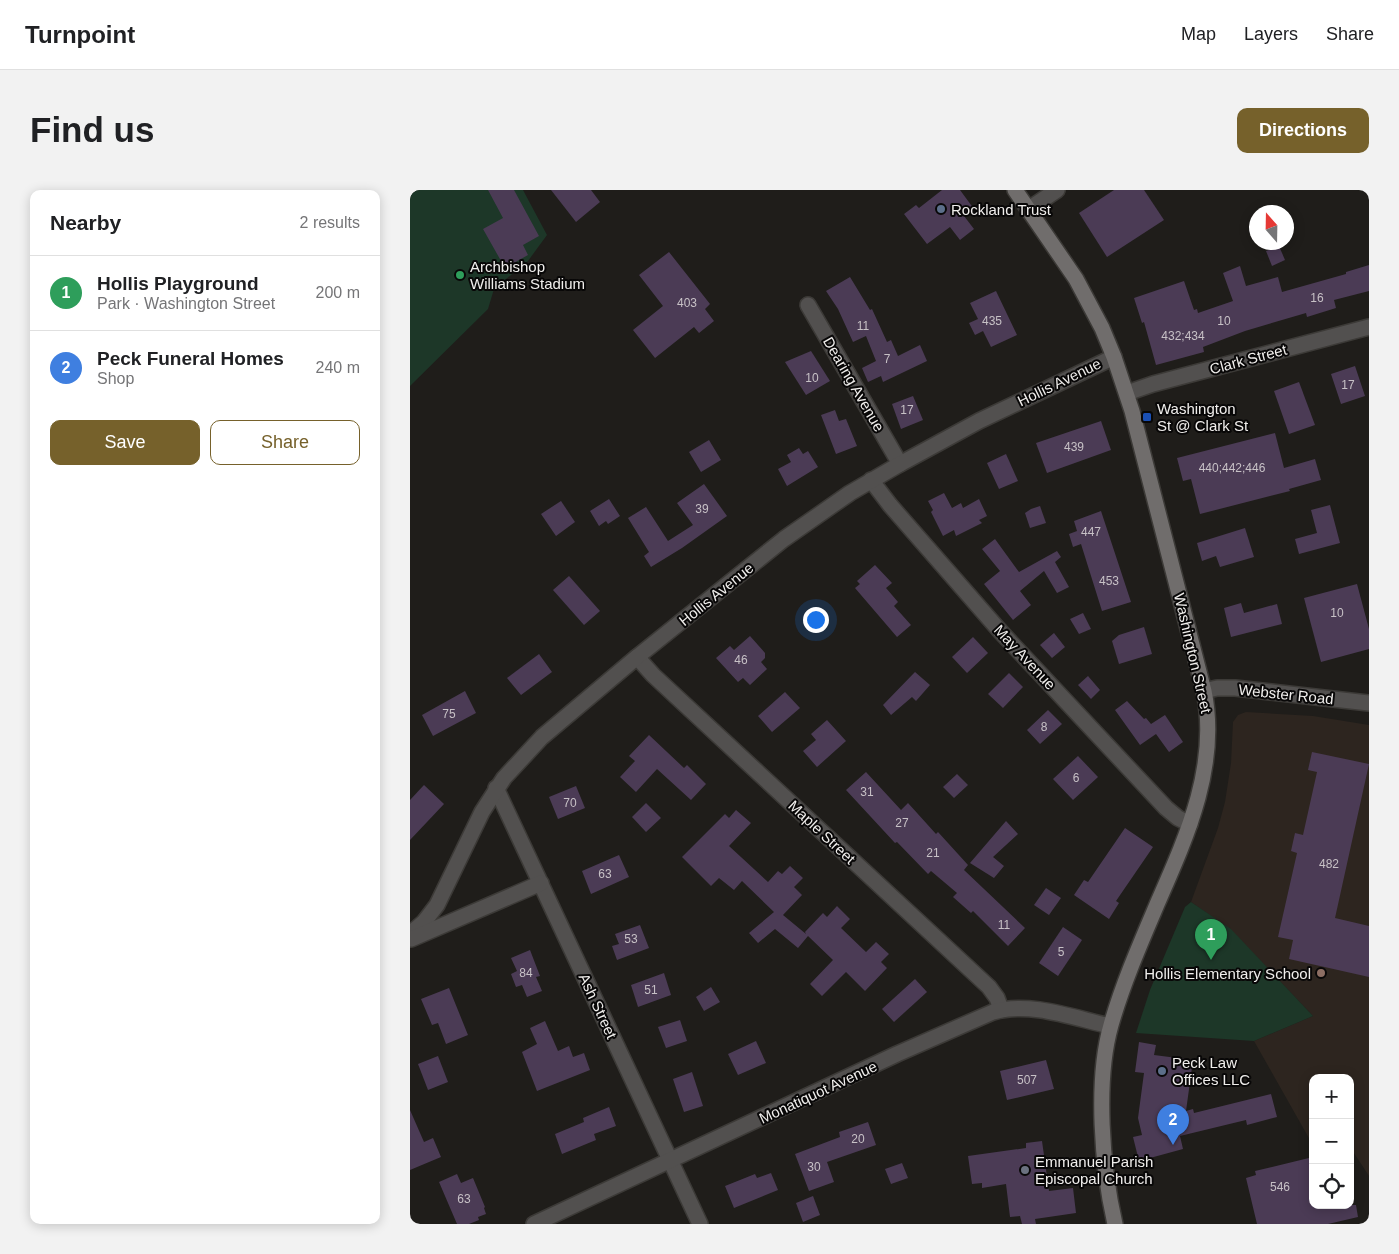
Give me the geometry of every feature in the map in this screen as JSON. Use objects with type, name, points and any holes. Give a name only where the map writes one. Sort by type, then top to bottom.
[{"type":"main road","name":"Washington Street","points":[[1015,190],[1076,279],[1102,328],[1114,356],[1127,393],[1204,691],[1208,719],[1206,760],[1200,794],[1190,824],[1125,980],[1110,1026],[1105,1056],[1102,1107],[1105,1150],[1115,1224]]},
{"type":"street","points":[[1029,209],[1057,190]]},
{"type":"street","name":"Dearing Avenue","points":[[808,304],[900,464]]},
{"type":"street","name":"Clark Street","points":[[1127,393],[1153,384],[1369,327]]},
{"type":"street","name":"Hollis Avenue","points":[[410,934],[427,918],[440,900],[482,812],[496,788],[511,769],[542,737],[637,657],[790,535],[871,480],[979,421],[1114,356]]},
{"type":"street","name":"May Avenue","points":[[871,480],[1000,631],[1166,808],[1178,818],[1190,824]]},
{"type":"street","name":"Maple Street","points":[[637,657],[652,674],[989,987],[997,998],[1001,1009]]},
{"type":"street","name":"Webster Road","points":[[1204,691],[1218,688],[1244,689],[1369,704]]},
{"type":"street","name":"Ash Street","points":[[496,788],[700,1224]]},
{"type":"street","points":[[410,939],[541,883]]},
{"type":"street","name":"Monatiquot Avenue","points":[[534,1224],[960,1025],[1001,1009],[1026,1008],[1110,1026]]},
{"type":"shaded area","name":"Hollis Elementary School","points":[[1246,712],[1313,716],[1369,725],[1369,1176],[1354,1153],[1354,1074],[1309,1074],[1309,1138],[1254,1041],[1313,1016],[1231,930],[1191,902],[1218,828],[1225,802],[1231,763],[1233,722],[1238,715]]},
{"type":"green space","name":"Archbishop Williams Stadium","points":[[410,190],[523,190],[547,235],[528,261],[494,289],[488,309],[410,386]]},
{"type":"green space","points":[[1191,902],[1231,929],[1313,1016],[1254,1041],[1136,1033],[1150,990],[1185,907]]},
{"type":"building","points":[[488,190],[514,190],[539,236],[523,245],[528,255],[505,268],[483,229],[503,218]]},
{"type":"building","points":[[551,190],[591,190],[600,202],[576,222]]},
{"type":"building","points":[[942,190],[960,190],[974,209],[964,216],[974,229],[960,240],[950,227],[927,244],[904,214],[916,205],[919,208]]},
{"type":"building","points":[[1114,190],[1144,190],[1164,220],[1107,257],[1079,213]]},
{"type":"building","points":[[1281,250],[1285,260],[1272,266],[1266,251]]},
{"type":"building","points":[[669,252],[710,304],[705,309],[714,321],[699,333],[694,327],[655,358],[633,330],[663,306],[639,275]]},
{"type":"building","points":[[1369,265],[1369,291],[1334,300],[1336,308],[1307,317],[1306,313],[1245,331],[1203,347],[1204,352],[1156,365],[1144,322],[1142,323],[1134,298],[1184,281],[1194,310],[1197,309],[1198,313],[1233,301],[1223,273],[1240,266],[1246,286],[1278,277],[1282,292],[1346,274],[1346,272]]},
{"type":"building","points":[[850,277],[870,310],[872,309],[887,342],[891,340],[898,356],[920,345],[927,361],[883,382],[881,376],[868,382],[862,368],[876,361],[866,336],[853,342],[838,309],[826,291]]},
{"type":"building","points":[[996,291],[1017,335],[991,347],[983,331],[975,335],[969,323],[978,319],[970,303]]},
{"type":"building","points":[[811,351],[830,381],[806,395],[785,362]]},
{"type":"building","points":[[1355,366],[1365,396],[1341,404],[1331,374]]},
{"type":"building","points":[[1299,382],[1315,425],[1289,434],[1274,391]]},
{"type":"building","points":[[913,396],[923,420],[901,429],[892,404]]},
{"type":"building","points":[[835,410],[839,421],[846,419],[857,446],[836,454],[821,415]]},
{"type":"building","points":[[1101,421],[1111,450],[1047,473],[1036,443]]},
{"type":"building","points":[[1275,433],[1284,468],[1315,459],[1321,480],[1289,489],[1290,491],[1200,514],[1191,479],[1183,481],[1177,458]]},
{"type":"building","points":[[709,440],[721,460],[701,472],[689,452]]},
{"type":"building","points":[[799,448],[803,454],[808,451],[818,467],[787,486],[778,469],[791,462],[787,455]]},
{"type":"building","points":[[1006,454],[1018,481],[999,489],[987,463]]},
{"type":"building","points":[[704,484],[727,516],[651,567],[644,556],[649,552],[628,518],[646,507],[668,541],[693,525],[677,503]]},
{"type":"building","points":[[944,493],[952,508],[961,503],[963,508],[979,499],[987,516],[979,520],[982,523],[956,536],[954,530],[943,536],[931,512],[933,510],[928,501]]},
{"type":"building","points":[[609,499],[620,516],[608,524],[606,521],[599,526],[590,511]]},
{"type":"building","points":[[561,501],[575,522],[556,536],[541,514]]},
{"type":"building","points":[[1330,505],[1340,543],[1299,554],[1295,539],[1317,533],[1311,510]]},
{"type":"building","points":[[1040,506],[1046,523],[1030,528],[1025,513]]},
{"type":"building","points":[[1101,511],[1131,602],[1102,611],[1081,544],[1073,547],[1069,534],[1077,531],[1074,521]]},
{"type":"building","points":[[1245,528],[1254,557],[1220,567],[1216,556],[1202,561],[1197,543]]},
{"type":"building","points":[[995,539],[1019,572],[1057,551],[1061,557],[1055,562],[1069,587],[1057,593],[1044,571],[1020,591],[1031,605],[1013,620],[984,584],[1000,571],[982,549]]},
{"type":"building","points":[[875,565],[892,583],[886,588],[898,602],[894,606],[911,625],[897,637],[855,588],[860,584],[857,581]]},
{"type":"building","points":[[569,576],[600,611],[584,625],[553,590]]},
{"type":"building","points":[[1357,584],[1369,629],[1369,649],[1321,662],[1304,598]]},
{"type":"building","points":[[1241,603],[1244,613],[1277,604],[1282,624],[1231,637],[1224,608]]},
{"type":"building","points":[[1083,613],[1091,629],[1079,634],[1070,619]]},
{"type":"building","points":[[1144,627],[1152,654],[1119,664],[1112,641],[1119,635]]},
{"type":"building","points":[[1054,633],[1065,647],[1052,658],[1040,645]]},
{"type":"building","points":[[750,636],[765,653],[765,658],[761,662],[767,669],[750,685],[743,678],[738,682],[716,658],[730,646],[734,650]]},
{"type":"building","points":[[973,637],[988,653],[967,673],[952,657]]},
{"type":"building","points":[[539,654],[552,672],[521,695],[507,678]]},
{"type":"building","points":[[915,672],[930,685],[916,701],[912,697],[891,715],[883,705]]},
{"type":"building","points":[[1009,673],[1023,687],[1003,708],[988,694]]},
{"type":"building","points":[[1088,676],[1100,690],[1091,699],[1078,685]]},
{"type":"building","points":[[465,691],[476,713],[433,736],[422,715]]},
{"type":"building","points":[[785,692],[800,708],[772,732],[758,716]]},
{"type":"building","points":[[1127,701],[1151,724],[1165,715],[1183,742],[1169,752],[1156,734],[1140,745],[1115,710]]},
{"type":"building","points":[[1048,710],[1062,724],[1040,744],[1027,730]]},
{"type":"building","points":[[827,720],[846,741],[817,767],[803,751],[816,740],[811,734]]},
{"type":"building","points":[[649,735],[684,768],[687,765],[706,784],[691,800],[657,769],[636,792],[620,777],[635,761],[629,756]]},
{"type":"building","points":[[1312,752],[1369,764],[1335,918],[1369,926],[1369,977],[1289,959],[1293,940],[1278,937],[1297,853],[1291,851],[1295,833],[1303,835],[1317,772],[1308,770]]},
{"type":"building","points":[[1078,756],[1098,777],[1073,800],[1053,779]]},
{"type":"building","points":[[866,772],[901,810],[908,803],[936,834],[938,832],[968,865],[964,870],[1025,928],[1008,946],[973,911],[971,913],[953,897],[957,893],[931,871],[928,874],[897,842],[895,843],[846,790]]},
{"type":"building","points":[[957,774],[968,785],[954,798],[943,787]]},
{"type":"building","points":[[424,785],[444,804],[410,840],[410,800]]},
{"type":"building","points":[[576,786],[585,808],[558,819],[549,797]]},
{"type":"building","points":[[646,803],[661,818],[646,832],[632,817]]},
{"type":"building","points":[[736,810],[751,823],[729,846],[768,882],[778,871],[782,874],[790,866],[803,878],[794,887],[802,895],[783,915],[806,934],[805,932],[823,913],[827,917],[837,906],[850,919],[841,928],[866,952],[876,942],[889,954],[881,962],[887,968],[865,991],[846,972],[822,996],[810,984],[833,960],[808,936],[798,948],[775,929],[758,943],[749,933],[774,912],[742,881],[734,890],[719,878],[711,886],[682,857],[725,814],[729,818]]},
{"type":"building","points":[[1006,821],[1018,834],[993,857],[1004,866],[994,878],[970,863]]},
{"type":"building","points":[[1125,828],[1153,847],[1116,901],[1119,903],[1109,919],[1074,895],[1084,880],[1088,882]]},
{"type":"building","points":[[619,855],[629,877],[591,894],[582,871]]},
{"type":"building","points":[[1046,888],[1061,898],[1049,915],[1034,905]]},
{"type":"building","points":[[640,925],[649,948],[617,960],[612,946],[619,944],[615,934]]},
{"type":"building","points":[[1063,927],[1082,940],[1058,976],[1039,963]]},
{"type":"building","points":[[530,950],[540,976],[536,977],[542,991],[527,997],[522,985],[516,987],[511,974],[517,971],[511,958]]},
{"type":"building","points":[[664,973],[671,995],[638,1007],[631,985]]},
{"type":"building","points":[[915,979],[927,992],[894,1022],[882,1009]]},
{"type":"building","points":[[711,987],[720,1002],[704,1011],[696,997]]},
{"type":"building","points":[[449,988],[468,1035],[446,1044],[438,1023],[432,1025],[421,999]]},
{"type":"building","points":[[680,1020],[687,1041],[666,1048],[658,1027]]},
{"type":"building","points":[[545,1021],[558,1051],[569,1046],[573,1057],[584,1053],[590,1070],[537,1091],[522,1052],[537,1044],[530,1028]]},
{"type":"building","points":[[756,1041],[766,1063],[738,1075],[728,1054]]},
{"type":"building","points":[[1139,1042],[1156,1045],[1154,1055],[1193,1060],[1186,1111],[1193,1109],[1194,1113],[1271,1094],[1277,1117],[1247,1125],[1246,1120],[1180,1136],[1183,1149],[1139,1161],[1133,1137],[1142,1135],[1138,1118],[1144,1073],[1135,1072]]},
{"type":"building","points":[[438,1056],[448,1082],[428,1090],[418,1064]]},
{"type":"building","points":[[1046,1060],[1054,1089],[1007,1100],[1000,1071]]},
{"type":"building","points":[[692,1072],[703,1106],[684,1112],[673,1079]]},
{"type":"building","points":[[609,1107],[616,1126],[594,1134],[596,1140],[562,1154],[555,1134],[584,1122],[583,1118]]},
{"type":"building","points":[[410,1110],[424,1142],[433,1138],[441,1157],[410,1170]]},
{"type":"building","points":[[868,1122],[876,1145],[827,1162],[834,1182],[809,1191],[795,1154],[840,1137],[839,1132]]},
{"type":"building","points":[[1042,1141],[1049,1191],[1073,1188],[1076,1213],[1035,1219],[1036,1224],[1022,1224],[1020,1216],[1010,1217],[1006,1184],[982,1188],[982,1183],[972,1184],[968,1156],[1026,1148],[1026,1143]]},
{"type":"building","points":[[1309,1158],[1309,1209],[1354,1209],[1354,1205],[1356,1205],[1358,1217],[1328,1224],[1257,1224],[1246,1178],[1256,1175],[1255,1171]]},
{"type":"building","points":[[902,1163],[908,1178],[891,1184],[885,1169]]},
{"type":"building","points":[[771,1173],[778,1190],[734,1208],[725,1186],[755,1174],[757,1178]]},
{"type":"building","points":[[457,1174],[461,1183],[473,1178],[485,1207],[486,1214],[478,1217],[479,1220],[469,1224],[457,1224],[439,1182]]},
{"type":"building","points":[[813,1196],[820,1215],[803,1222],[796,1203]]},
{"type":"place","name":"Rockland Trust","points":[[941,209]]},
{"type":"place","name":"Archbishop Williams Stadium","points":[[460,275]]},
{"type":"place","name":"Washington St @ Clark St","points":[[1147,417]]},
{"type":"place","name":"Hollis Playground","points":[[1211,960]]},
{"type":"place","name":"Hollis Elementary School","points":[[1321,973]]},
{"type":"place","name":"Peck Law Offices LLC","points":[[1162,1071]]},
{"type":"place","name":"Peck Funeral Homes","points":[[1173,1145]]},
{"type":"place","name":"Emmanuel Parish Episcopal Church","points":[[1025,1170]]}]
